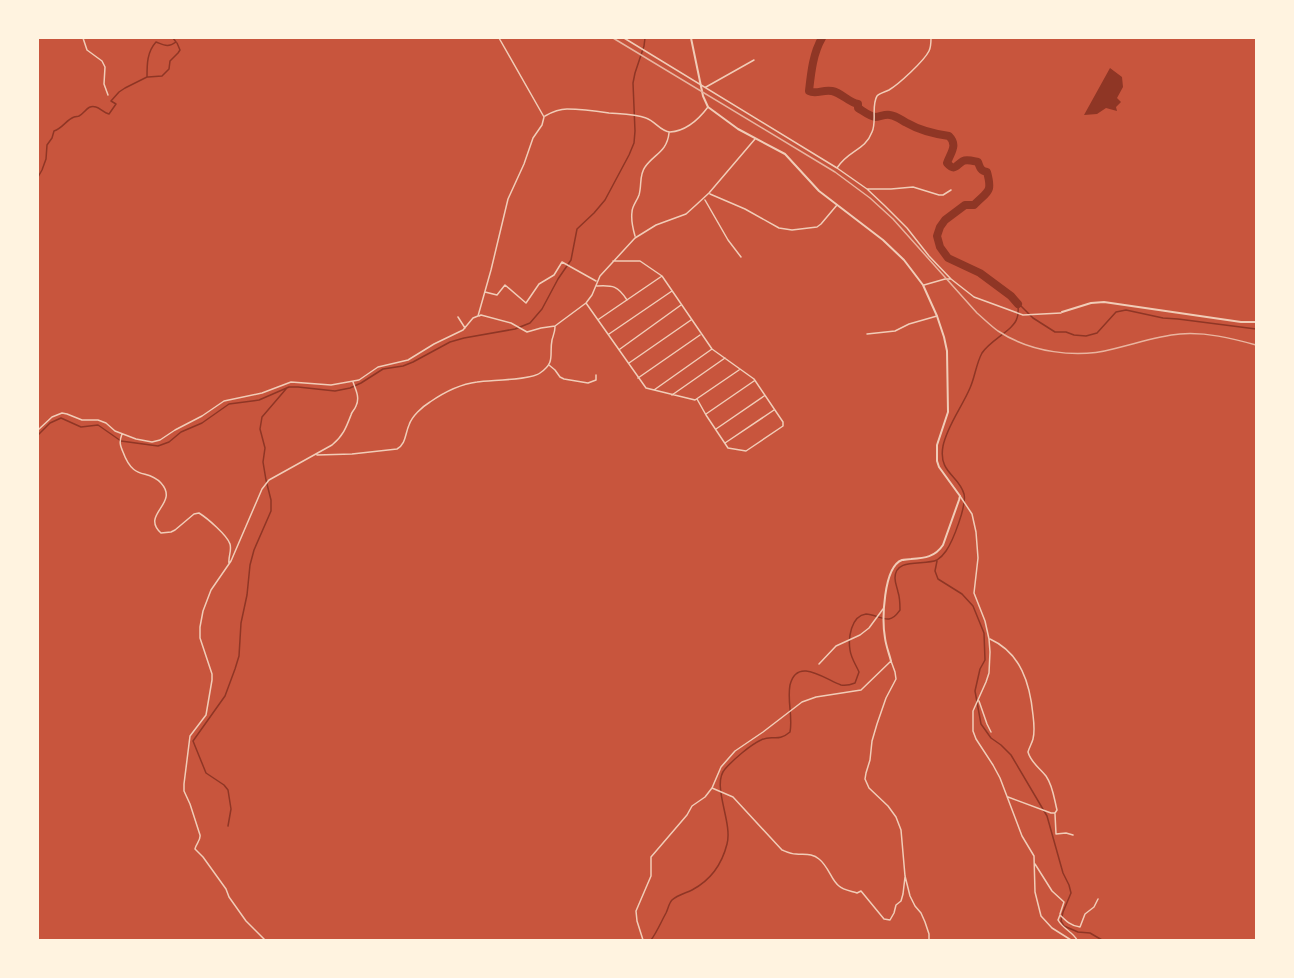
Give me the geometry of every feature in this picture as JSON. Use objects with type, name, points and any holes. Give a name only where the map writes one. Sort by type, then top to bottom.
[{"type":"street","points":[[83,38],[87,50],[102,61],[105,67],[104,84],[108,95]]},
{"type":"street","points":[[478,316],[508,199],[524,164],[532,138],[542,125],[544,117],[498,38]]},
{"type":"street","points":[[624,38],[837,168],[867,189],[907,228],[951,279],[974,297],[1026,316],[1062,312],[1090,303],[1104,302],[1240,322],[1256,322]]},
{"type":"street","points":[[691,38],[703,96],[708,107],[733,125],[784,154],[819,191],[875,232],[904,260],[923,285],[944,337],[947,351],[948,412],[937,445],[937,461],[972,514],[978,558],[974,593],[989,639],[988,673],[973,711],[972,731],[993,765],[1022,836],[1034,856],[1035,892],[1041,916],[1052,928],[1071,940]]},
{"type":"street","points":[[837,168],[853,151],[866,144],[873,130],[876,98],[898,84],[922,60],[928,52],[931,38]]},
{"type":"street","points":[[705,87],[754,60]]},
{"type":"street","points":[[544,117],[555,111],[567,109],[628,115],[653,121],[669,132],[695,122],[708,107]]},
{"type":"street","points":[[635,238],[632,212],[638,196],[641,174],[645,166],[666,144],[669,132]]},
{"type":"street","points":[[38,430],[52,417],[62,413],[82,420],[98,420],[122,435],[152,442],[160,440],[224,401],[262,393],[291,382],[331,385],[353,383],[384,364],[408,360],[465,328],[473,318],[481,315],[511,323],[527,332],[555,326],[586,303],[600,276],[635,238],[650,228],[686,214],[704,199],[756,138]]},
{"type":"street","points":[[867,189],[913,187],[939,195],[951,190]]},
{"type":"street","points":[[709,193],[779,228],[792,230],[817,227],[838,205]]},
{"type":"street","points":[[704,199],[728,240],[741,257]]},
{"type":"street","points":[[613,261],[640,261],[662,276],[712,349],[755,381],[783,422],[783,426],[746,451],[728,448],[698,399]]},
{"type":"street","points":[[485,291],[496,295],[505,285],[526,303],[539,284],[554,275],[562,262],[597,281]]},
{"type":"street","points":[[598,320],[662,276]]},
{"type":"street","points":[[923,285],[951,279]]},
{"type":"street","points":[[596,286],[610,285],[617,288],[622,291],[627,300]]},
{"type":"street","points":[[609,335],[672,291]]},
{"type":"street","points":[[586,303],[646,388],[695,400],[740,369]]},
{"type":"street","points":[[619,349],[681,305]]},
{"type":"street","points":[[867,334],[895,331],[936,316]]},
{"type":"street","points":[[458,317],[465,328]]},
{"type":"street","points":[[628,363],[691,320]]},
{"type":"street","points":[[314,455],[397,449],[403,445],[414,416],[438,397],[476,382],[534,377],[541,373],[551,359],[551,342],[555,326]]},
{"type":"street","points":[[638,378],[701,335]]},
{"type":"street","points":[[653,390],[712,349]]},
{"type":"street","points":[[671,395],[725,358]]},
{"type":"street","points":[[548,365],[560,377],[568,380],[590,383],[596,380],[596,375]]},
{"type":"street","points":[[706,415],[755,381]]},
{"type":"street","points":[[265,940],[246,921],[226,889],[195,849],[201,838],[184,791],[189,739],[206,716],[212,680],[200,638],[200,627],[211,590],[229,564],[258,495],[269,480],[332,445],[346,429],[358,400],[353,383]]},
{"type":"street","points":[[715,429],[765,395]]},
{"type":"street","points":[[725,443],[775,410]]},
{"type":"street","points":[[122,435],[120,441],[126,461],[132,469],[158,480],[166,490],[166,499],[154,520],[157,530],[161,533],[171,532],[194,514],[199,513],[228,540],[231,548],[229,564]]},
{"type":"street","points":[[930,940],[925,922],[910,896],[905,876],[901,830],[888,806],[869,788],[865,779],[877,724],[886,698],[896,679],[884,638],[884,606],[891,570],[902,560],[930,556],[939,550],[946,537],[960,496]]},
{"type":"street","points":[[819,664],[836,646],[860,635],[869,628],[884,606]]},
{"type":"street","points":[[989,639],[1013,657],[1027,681],[1034,724],[1033,738],[1028,752],[1052,786],[1057,810],[1055,813],[1056,834],[1066,832],[1073,835]]},
{"type":"street","points":[[643,940],[636,911],[651,876],[651,857],[692,806],[705,798],[721,767],[735,751],[802,702],[816,697],[861,690],[891,661]]},
{"type":"street","points":[[979,700],[991,732]]},
{"type":"street","points":[[712,788],[733,797],[782,850],[819,858],[840,888],[857,893],[861,891],[884,919],[890,920],[896,905],[901,901],[905,876]]},
{"type":"street","points":[[1006,796],[1055,813]]},
{"type":"street","points":[[1034,864],[1053,891],[1064,902],[1058,920],[1077,940]]},
{"type":"street","points":[[1060,915],[1074,927],[1080,927],[1085,914],[1094,907],[1098,898]]},
{"type":"shaded area","points":[[1110,68],[1122,77],[1123,87],[1117,98],[1121,102],[1116,107],[1117,111],[1106,108],[1097,114],[1084,115]]},
{"type":"waterway","points":[[38,177],[46,159],[47,145],[54,131],[93,106],[109,114],[116,104],[111,101],[119,92],[147,77],[149,54],[156,42],[171,45],[176,42],[173,38]]},
{"type":"waterway","points":[[38,435],[50,423],[61,418],[81,427],[98,425],[121,441],[158,446],[202,423],[229,404],[259,400],[289,387],[335,391],[350,388],[383,369],[413,362],[450,342],[515,329],[530,323],[542,309],[571,260],[577,229],[605,200],[634,143],[633,83],[645,38]]},
{"type":"waterway","points":[[822,38],[814,57],[809,91],[836,92],[858,104],[858,108],[871,116],[897,117],[922,130],[949,136],[953,142],[947,163],[950,166],[955,167],[963,161],[970,160],[978,162],[981,169],[987,172],[988,192],[974,205],[965,205],[945,220],[937,236],[940,247],[948,258],[980,273],[1018,304]]},
{"type":"waterway","points":[[148,77],[162,76],[169,69],[170,61],[180,50],[177,43]]},
{"type":"waterway","points":[[651,940],[672,900],[699,886],[719,865],[728,835],[721,794],[721,776],[732,761],[757,742],[765,738],[782,737],[790,732],[789,691],[794,676],[805,671],[841,685],[855,683],[859,672],[851,656],[849,645],[854,623],[866,614],[886,619],[894,617],[900,610],[895,580],[896,571],[911,563],[937,560],[949,546],[959,523],[964,494],[943,462],[943,446],[951,424],[970,388],[982,353],[1015,322],[1018,315],[1018,304]]},
{"type":"waterway","points":[[1020,305],[1033,318],[1055,332],[1074,335],[1086,336],[1097,333],[1116,312],[1126,310],[1163,318],[1256,329]]},
{"type":"waterway","points":[[228,826],[231,809],[228,790],[206,773],[193,741],[225,696],[239,656],[241,623],[250,565],[271,511],[263,462],[265,448],[260,429],[262,417],[286,389]]},
{"type":"waterway","points":[[937,561],[935,571],[938,579],[962,594],[973,606],[984,633],[985,660],[980,669],[975,691],[981,724],[991,738],[1011,755],[1047,816],[1071,893],[1061,921],[1064,926],[1078,932],[1090,933],[1102,940]]},
{"type":"railway","points":[[613,38],[835,172],[870,198],[893,219],[977,313],[995,329],[1011,338],[1039,349],[1069,353],[1099,352],[1180,334],[1218,336],[1256,345]]}]
